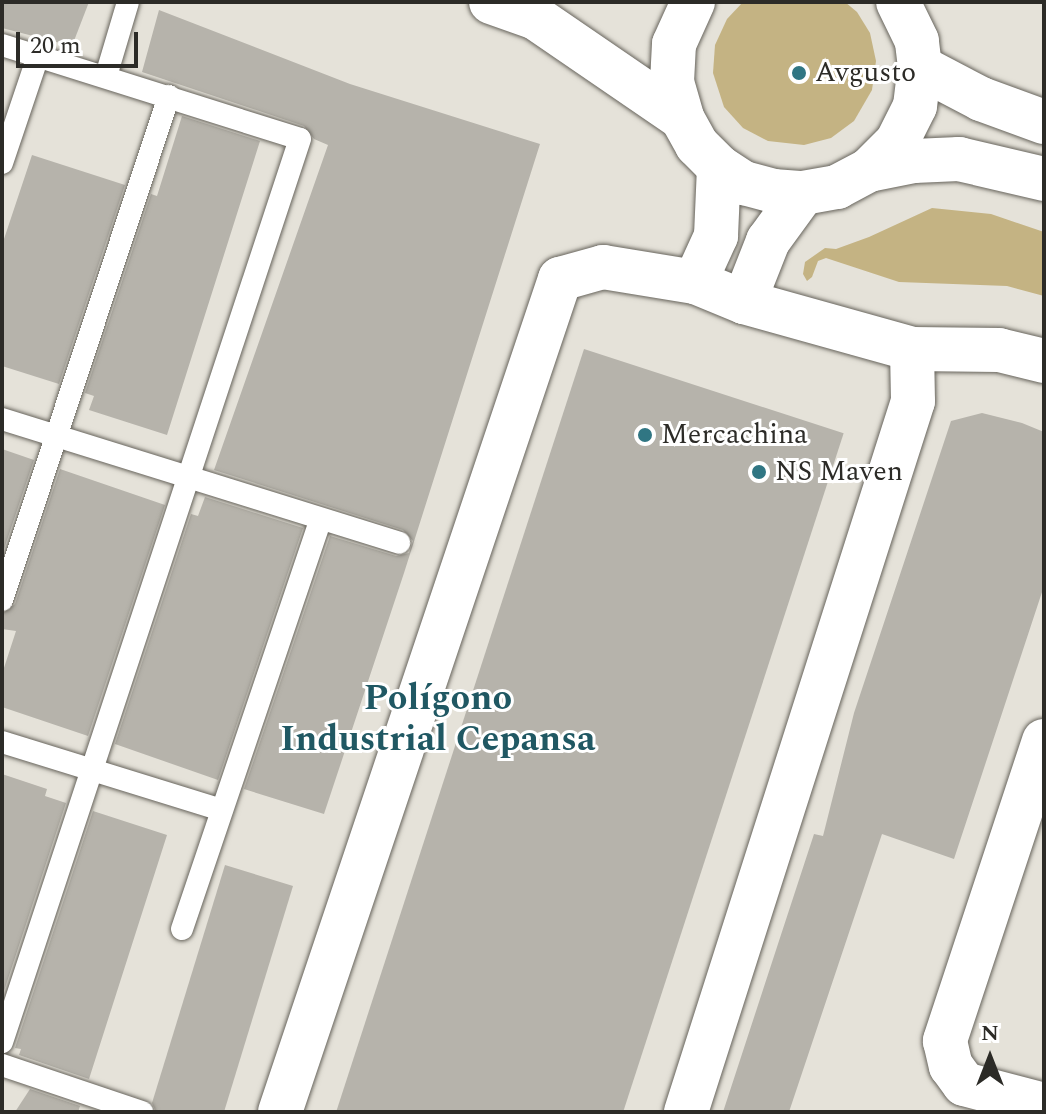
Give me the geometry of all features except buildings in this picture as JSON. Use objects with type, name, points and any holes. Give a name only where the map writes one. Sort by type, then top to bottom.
[{"type":"main road","points":[[491,2],[536,18],[682,118]]},
{"type":"main road","points":[[693,2],[674,44],[672,82],[682,118],[697,145],[719,167],[744,183],[773,191],[803,193],[837,187],[869,170],[914,161],[959,159],[1044,179]]},
{"type":"main road","points":[[869,170],[897,142],[915,106],[920,67],[904,7]]},
{"type":"main road","points":[[920,67],[981,99],[1044,122]]},
{"type":"main road","points":[[695,282],[716,236],[719,167]]},
{"type":"main road","points":[[744,302],[768,241],[803,193]]},
{"type":"main road","points":[[280,1112],[560,279],[603,267],[695,282],[744,302],[900,346],[999,350],[1044,361]]},
{"type":"main road","points":[[686,1112],[913,401],[900,346]]},
{"type":"main road","points":[[903,435],[941,380],[966,351]]},
{"type":"main road","points":[[1044,741],[1035,797],[945,1041],[951,1066],[964,1084],[1044,1105]]},
{"type":"lane","points":[[106,76],[128,2]]},
{"type":"lane","points":[[2,45],[300,139],[2,1042]]},
{"type":"lane","points":[[2,163],[38,56]]},
{"type":"lane","points":[[2,600],[169,96]]},
{"type":"lane","points":[[2,419],[399,543]]},
{"type":"lane","points":[[182,929],[321,519]]},
{"type":"lane","points":[[2,742],[222,810]]},
{"type":"lane","points":[[2,1065],[142,1112]]},
{"type":"shaded area","points":[[743,2],[845,2],[857,12],[870,33],[876,61],[872,90],[854,121],[831,138],[804,145],[768,141],[743,128],[724,107],[713,73],[715,45],[727,19]]},
{"type":"shaded area","points":[[932,208],[991,214],[1044,232],[1044,296],[1007,286],[899,282],[826,258],[818,261],[812,277],[807,281],[803,274],[805,262],[825,248],[836,249],[869,237]]},
{"type":"place","name":"Avgusto","points":[[799,73]]},
{"type":"place","name":"Mercachina","points":[[645,435]]},
{"type":"place","name":"NS Maven","points":[[759,472]]},
{"type":"district","name":"Polígono Industrial Cepansa","points":[[438,718]]}]
